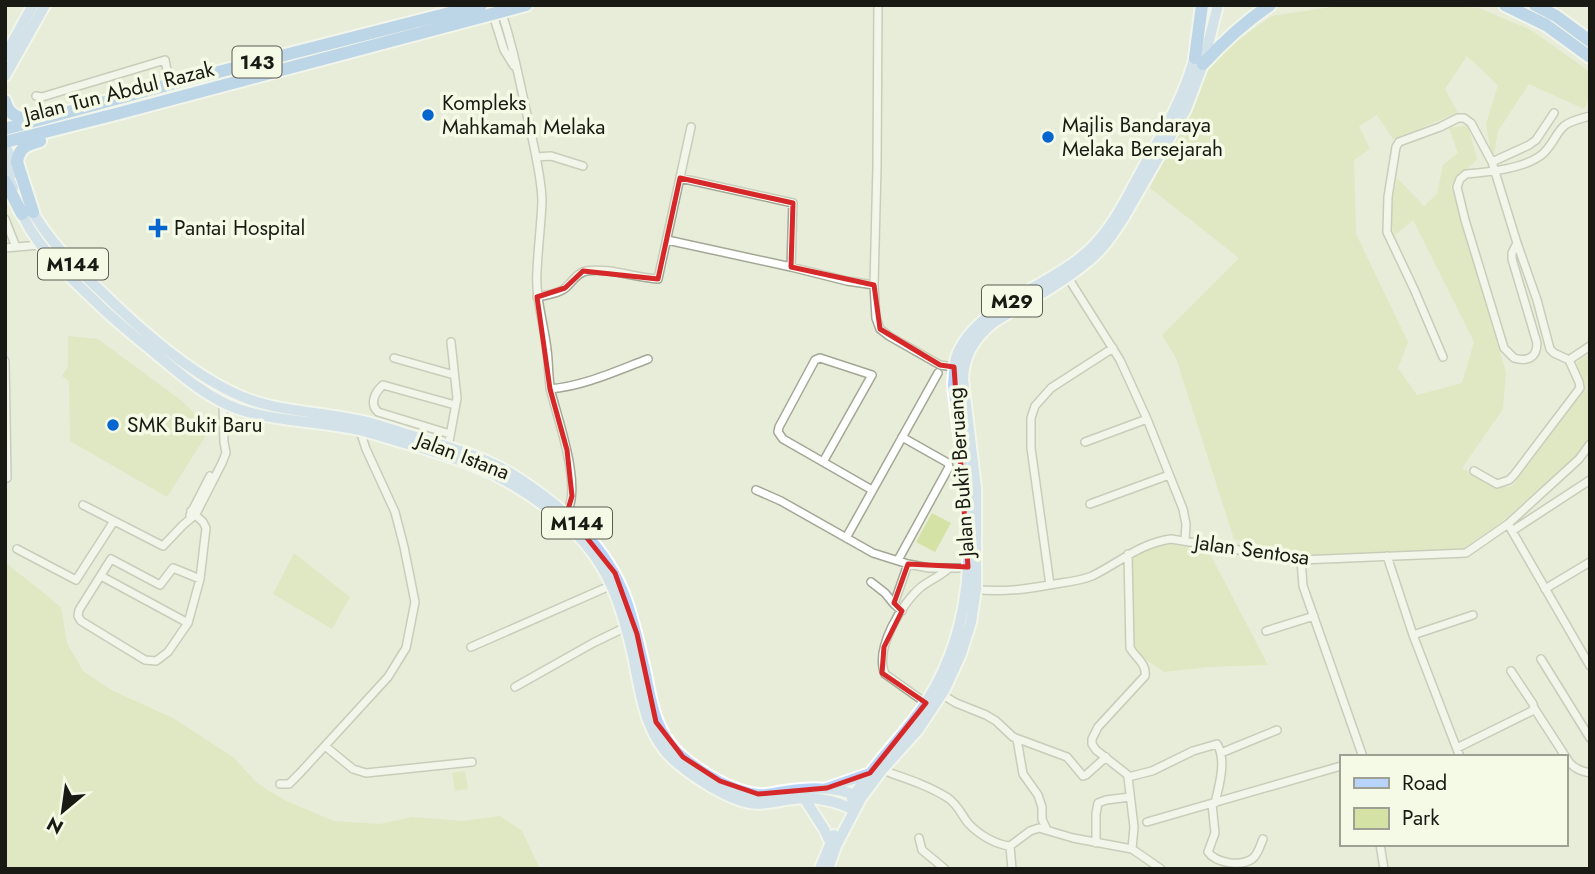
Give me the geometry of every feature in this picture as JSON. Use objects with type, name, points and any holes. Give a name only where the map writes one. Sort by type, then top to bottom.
[{"type":"highway","name":"Jalan Tun Abdul Razak","points":[[5,129],[481,5]]},
{"type":"highway","name":"Jalan Tun Abdul Razak","points":[[5,143],[496,9],[526,5]]},
{"type":"highway","points":[[1199,61],[1202,5]]},
{"type":"highway","points":[[1199,61],[1270,5]]},
{"type":"highway","points":[[1505,5],[1546,25],[1590,57]]},
{"type":"highway","points":[[1535,5],[1556,16],[1590,41]]},
{"type":"highway","points":[[5,101],[11,113],[33,121]]},
{"type":"highway","points":[[27,213],[17,162],[22,149],[116,114]]},
{"type":"highway","points":[[5,181],[27,213]]},
{"type":"main road","points":[[5,56],[33,5]]},
{"type":"main road","points":[[5,76],[45,5]]},
{"type":"main road","name":"Jalan Bukit Beruang","points":[[972,568],[968,503],[953,384],[954,367],[960,349],[978,324],[992,313],[1087,252],[1118,214],[1176,110],[1199,61],[1208,5]]},
{"type":"main road","name":"Jalan Bukit Beruang","points":[[858,796],[918,730],[941,694],[961,654],[971,622],[976,488],[962,380],[972,345],[994,322],[1067,276],[1101,249],[1124,217],[1186,109],[1218,5]]},
{"type":"main road","name":"Jalan Istana","points":[[5,143],[26,199],[27,213],[120,310],[185,363],[246,398],[448,447],[497,465],[542,493],[599,549],[615,573],[637,634],[656,722],[667,741],[690,762],[720,781],[758,794],[827,788],[858,796]]},
{"type":"main road","name":"Jalan Istana","points":[[5,168],[40,245],[114,319],[187,379],[223,403],[262,415],[359,425],[484,470],[564,516],[612,585],[626,627],[642,705],[650,728],[671,758],[693,775],[716,789],[750,803],[804,798],[851,808]]},
{"type":"main road","points":[[185,363],[202,381],[220,392],[223,403]]},
{"type":"main road","points":[[223,403],[228,399],[263,407],[282,407]]},
{"type":"main road","name":"Jalan Bukit Beruang","points":[[820,869],[830,842],[870,773],[903,736],[926,703],[952,652],[972,589]]},
{"type":"main road","points":[[827,788],[870,773]]},
{"type":"main road","points":[[804,798],[830,842]]},
{"type":"main road","name":"Jalan Bukit Beruang","points":[[828,869],[851,808]]},
{"type":"street","points":[[878,5],[874,285],[876,318],[880,329],[889,337],[940,365],[954,367]]},
{"type":"street","points":[[496,9],[504,50],[518,72]]},
{"type":"street","points":[[496,9],[518,72],[536,157],[542,201],[536,272],[537,296],[551,389],[567,450],[572,503],[564,516]]},
{"type":"street","points":[[36,96],[42,97],[165,61],[170,85]]},
{"type":"street","points":[[1492,162],[1529,145],[1554,113]]},
{"type":"street","points":[[1517,243],[1512,259],[1537,347],[1534,355],[1526,360],[1514,358],[1504,348],[1457,187],[1466,174],[1495,171],[1539,157],[1546,152],[1564,126],[1590,116]]},
{"type":"street","points":[[1443,357],[1387,232],[1388,197],[1399,142],[1464,118],[1471,123],[1492,162],[1550,349],[1569,360],[1580,388],[1509,480],[1497,484],[1474,471]]},
{"type":"street","points":[[537,296],[565,288],[583,271],[614,272],[656,280],[659,277],[691,127]]},
{"type":"street","points":[[536,157],[551,156],[583,166]]},
{"type":"street","points":[[680,178],[793,203],[791,267]]},
{"type":"street","points":[[5,219],[16,247]]},
{"type":"street","points":[[667,240],[874,285]]},
{"type":"street","points":[[5,248],[40,245]]},
{"type":"street","points":[[1067,276],[1113,348],[1147,419],[1185,516],[1185,540]]},
{"type":"street","points":[[448,447],[457,398],[451,342]]},
{"type":"street","points":[[1569,360],[1590,346]]},
{"type":"street","points":[[1050,585],[1031,448],[1031,418],[1035,407],[1051,388],[1113,348]]},
{"type":"street","points":[[394,358],[454,375]]},
{"type":"street","points":[[823,462],[872,375],[820,358],[815,360],[778,432],[783,439],[823,462],[872,490]]},
{"type":"street","points":[[551,389],[568,388],[648,359]]},
{"type":"street","points":[[5,361],[5,478]]},
{"type":"street","points":[[846,538],[938,373]]},
{"type":"street","points":[[450,434],[378,412],[373,407],[374,396],[383,385],[456,405]]},
{"type":"street","points":[[83,505],[163,546],[192,515],[218,461],[224,442],[223,403]]},
{"type":"street","points":[[1085,442],[1147,419]]},
{"type":"street","points":[[280,784],[289,784],[325,746],[388,677],[406,648],[415,602],[404,547],[395,512],[366,449],[359,425]]},
{"type":"street","points":[[898,560],[949,467],[948,463],[902,437]]},
{"type":"street","name":"Jalan Sentosa","points":[[972,589],[1004,591],[1089,577],[1128,554],[1161,540],[1185,540],[1301,560],[1466,553],[1510,528],[1590,444]]},
{"type":"street","points":[[1090,504],[1169,475]]},
{"type":"street","points":[[1590,480],[1510,528],[1590,666]]},
{"type":"street","points":[[756,490],[781,501],[873,553],[929,568],[972,568]]},
{"type":"street","points":[[192,515],[203,522],[206,528],[200,579],[188,623],[169,652],[156,661],[145,660],[81,621],[78,616],[79,610],[111,559],[160,585],[173,568],[200,579]]},
{"type":"street","points":[[17,549],[76,580],[114,521]]},
{"type":"street","points":[[1128,554],[1130,648],[1143,664],[1145,676],[1093,734],[1092,744],[1129,776]]},
{"type":"street","points":[[1387,556],[1413,635],[1459,753],[1534,708]]},
{"type":"street","points":[[1301,560],[1303,586],[1362,755]]},
{"type":"street","points":[[1545,589],[1590,562]]},
{"type":"street","points":[[894,604],[908,564]]},
{"type":"street","points":[[926,703],[883,671],[884,647],[906,604],[922,586],[949,568]]},
{"type":"street","points":[[101,576],[188,623]]},
{"type":"street","points":[[871,582],[902,611]]},
{"type":"street","points":[[471,648],[612,585]]},
{"type":"street","points":[[1413,635],[1473,615]]},
{"type":"street","points":[[1266,631],[1314,616]]},
{"type":"street","points":[[515,687],[626,627]]},
{"type":"street","points":[[1541,659],[1590,738]]},
{"type":"street","points":[[1511,671],[1564,755]]},
{"type":"street","points":[[941,694],[986,715],[1017,739],[1067,757],[1083,776],[1106,757]]},
{"type":"street","points":[[1222,753],[1277,730]]},
{"type":"street","points":[[1017,739],[1023,774],[1038,795],[1042,819],[1047,830]]},
{"type":"street","points":[[1129,776],[1152,771],[1193,751],[1217,744],[1222,753],[1220,782],[1213,804],[1215,829],[1208,852],[1226,862],[1245,862],[1253,859],[1264,839]]},
{"type":"street","points":[[325,746],[354,769],[366,773],[472,762]]},
{"type":"street","points":[[1567,759],[1574,768],[1590,773]]},
{"type":"street","points":[[1147,822],[1340,766]]},
{"type":"street","points":[[883,770],[946,797],[959,807],[976,831],[1002,845],[1010,846],[1030,831],[1039,828],[1073,838],[1132,849],[1156,867]]},
{"type":"street","points":[[1129,776],[1127,779],[1134,827],[1132,849]]},
{"type":"street","points":[[1096,843],[1098,803],[1130,797]]},
{"type":"street","points":[[919,838],[922,850],[945,869]]},
{"type":"street","points":[[1010,846],[1012,869]]},
{"type":"street","points":[[1380,846],[1384,869]]},
{"type":"highlighted area","points":[[680,178],[793,203],[791,267],[874,285],[880,329],[940,365],[954,367],[968,567],[908,564],[894,603],[902,611],[884,647],[882,673],[926,703],[870,773],[827,788],[758,794],[720,781],[683,757],[656,722],[637,634],[615,573],[567,513],[572,496],[567,450],[550,389],[537,297],[565,288],[583,271],[658,279]]},
{"type":"green space","points":[[1344,5],[1439,5],[1479,8],[1531,30],[1590,72],[1590,96],[1584,109],[1529,84],[1498,131],[1494,154],[1491,153],[1486,124],[1498,85],[1467,56],[1445,89],[1458,113],[1393,139],[1377,115],[1359,126],[1370,149],[1354,160],[1356,234],[1408,342],[1398,368],[1417,395],[1462,383],[1474,342],[1413,220],[1394,236],[1390,214],[1397,178],[1424,206],[1437,194],[1443,165],[1458,153],[1449,128],[1468,125],[1477,159],[1451,186],[1506,373],[1503,409],[1462,468],[1496,489],[1512,486],[1585,389],[1576,363],[1590,353],[1590,435],[1577,455],[1503,521],[1464,548],[1314,557],[1234,539],[1176,358],[1162,335],[1239,258],[1150,188],[1210,64],[1272,16]]},
{"type":"green space","points":[[68,336],[98,339],[182,401],[201,420],[207,434],[167,497],[70,441],[69,381],[62,376],[68,366]]},
{"type":"green space","points":[[932,513],[951,523],[935,552],[916,542]]},
{"type":"green space","points":[[1171,544],[1209,552],[1268,665],[1164,672],[1139,655],[1134,648],[1132,625],[1131,558],[1151,545]]},
{"type":"green space","points":[[294,553],[350,597],[332,629],[273,594]]},
{"type":"green space","points":[[5,562],[61,607],[67,643],[83,671],[113,691],[173,718],[233,757],[257,783],[284,800],[334,821],[380,824],[412,817],[463,821],[500,816],[522,831],[540,869],[5,869]]},
{"type":"green space","points":[[465,771],[468,789],[455,791],[452,773]]},
{"type":"place","name":"Kompleks Mahkamah Melaka","points":[[428,115]]},
{"type":"place","name":"Majlis Bandaraya Melaka Bersejarah","points":[[1048,137]]},
{"type":"place","name":"Pantai Hospital","points":[[158,228]]},
{"type":"place","name":"SMK Bukit Baru","points":[[113,425]]}]
